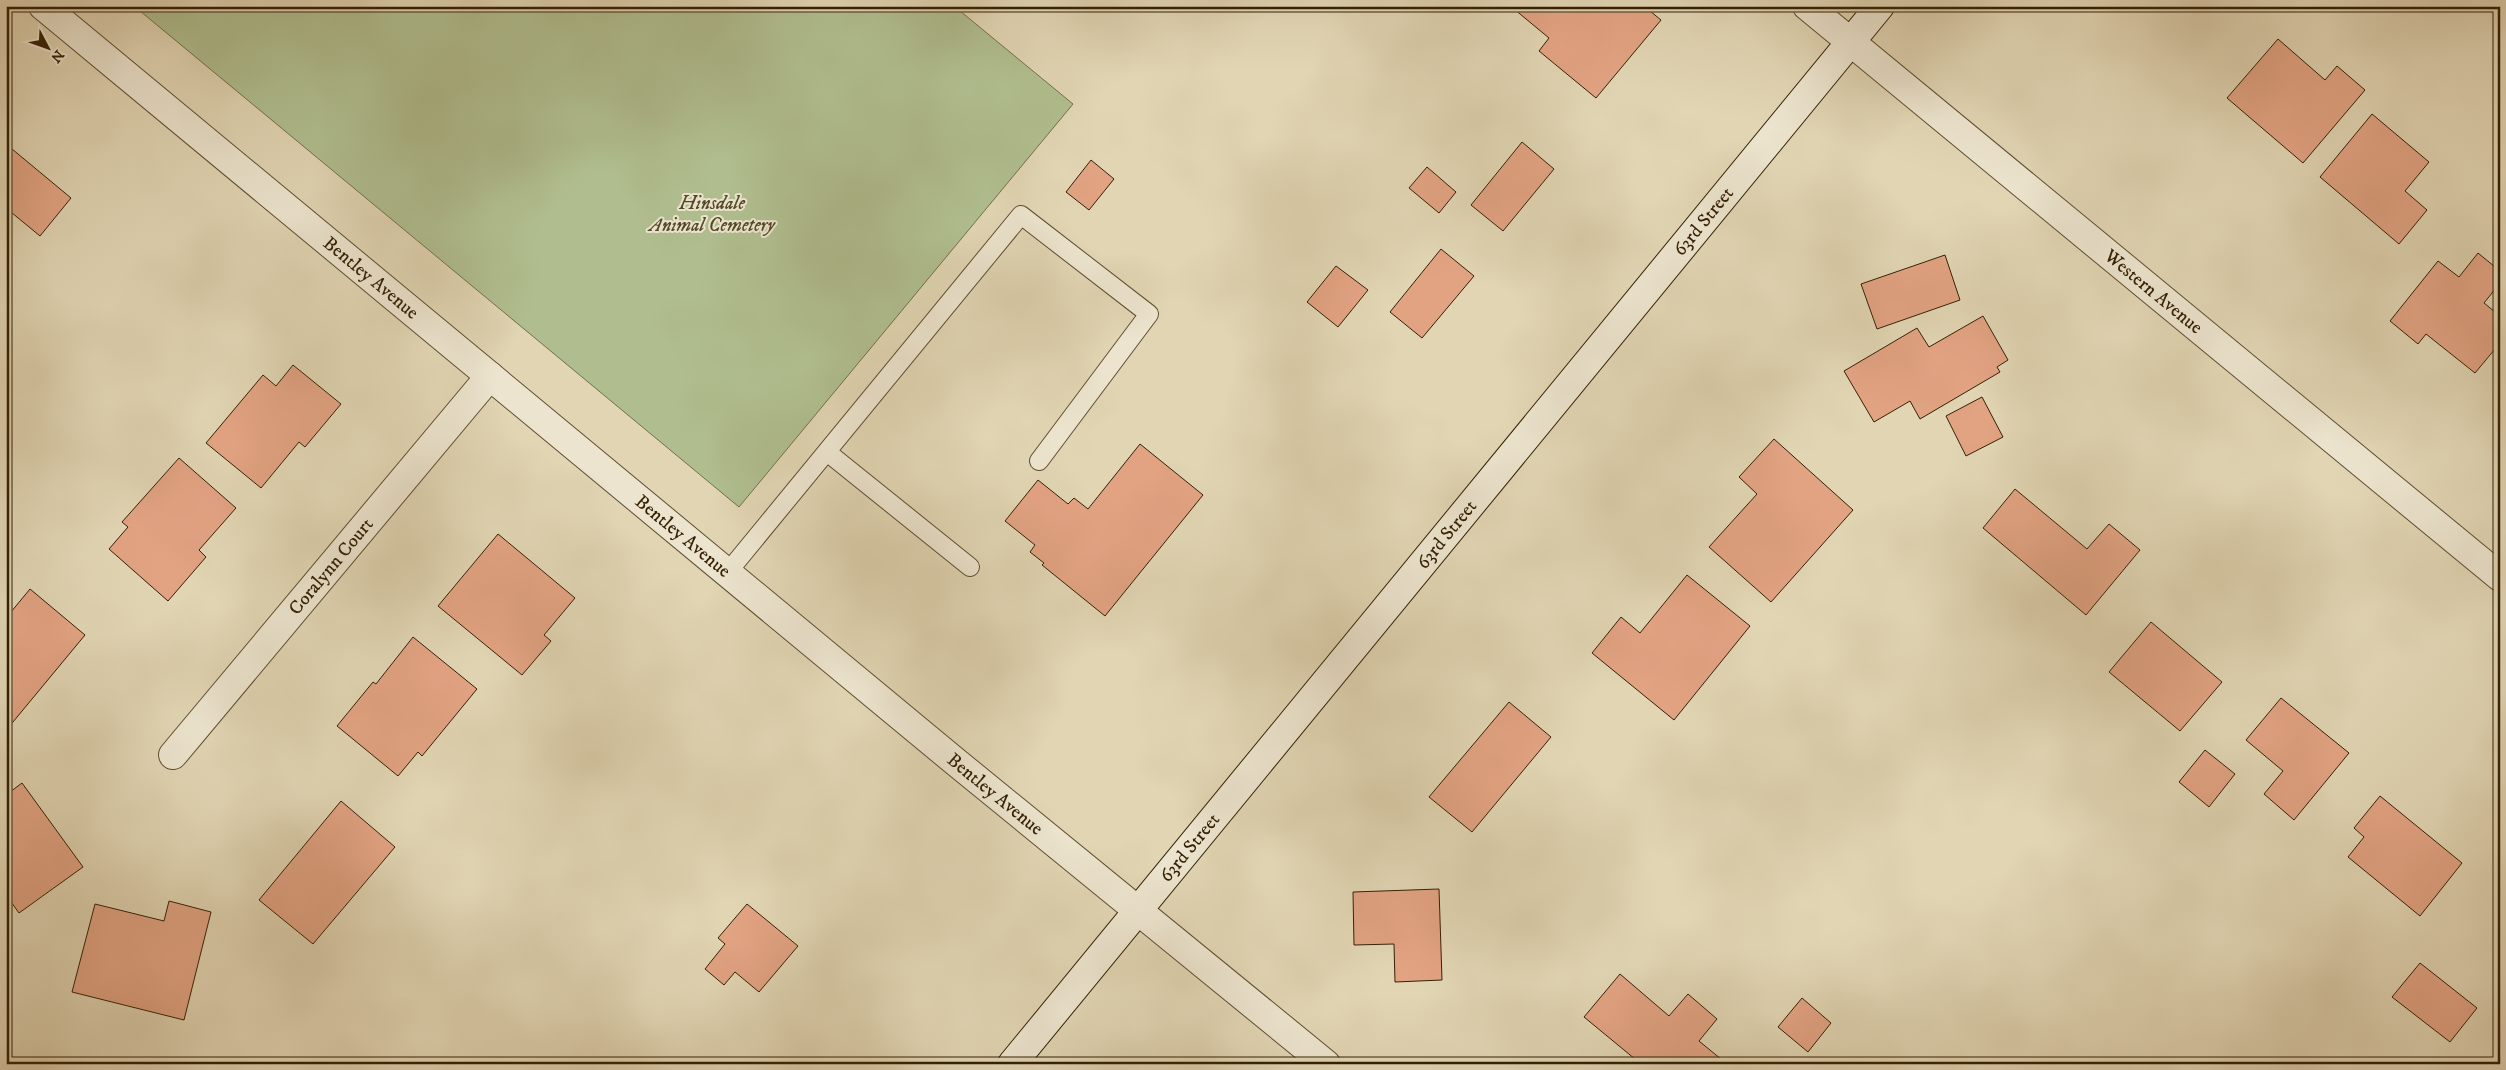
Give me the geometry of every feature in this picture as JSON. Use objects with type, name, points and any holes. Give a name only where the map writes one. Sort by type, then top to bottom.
[{"type":"street","name":"Bentley Avenue","points":[[43,6],[727,573],[1326,1064]]},
{"type":"street","name":"Western Avenue","points":[[1807,6],[2500,577]]},
{"type":"street","name":"63rd Street","points":[[1012,1064],[1880,6]]},
{"type":"street","name":"Coralynn Court","points":[[173,755],[490,376]]},
{"type":"lane","points":[[727,573],[1021,215],[1149,314],[1039,461]]},
{"type":"lane","points":[[827,452],[970,567]]},
{"type":"green space","name":"Hinsdale Animal Cemetery","points":[[134,6],[954,6],[1073,104],[739,507]]},
{"type":"building","points":[[1517,6],[1644,6],[1661,20],[1596,98],[1539,51],[1549,38],[1514,9]]},
{"type":"building","points":[[2278,39],[2325,80],[2337,66],[2365,90],[2303,163],[2227,98]]},
{"type":"building","points":[[2372,114],[2429,162],[2405,191],[2427,210],[2399,244],[2320,177]]},
{"type":"building","points":[[1522,142],[1554,169],[1503,231],[1471,205]]},
{"type":"building","points":[[6,144],[71,198],[40,236],[6,208]]},
{"type":"building","points":[[1091,160],[1114,179],[1089,210],[1066,192]]},
{"type":"building","points":[[1427,167],[1456,192],[1439,213],[1409,188]]},
{"type":"building","points":[[1441,249],[1474,276],[1422,338],[1390,312]]},
{"type":"building","points":[[2478,253],[2500,271],[2500,283],[2484,303],[2500,316],[2500,343],[2475,373],[2426,334],[2418,344],[2390,321],[2438,261],[2459,277]]},
{"type":"building","points":[[1945,255],[1960,300],[1877,329],[1861,284]]},
{"type":"building","points":[[1336,266],[1368,290],[1338,327],[1307,302]]},
{"type":"building","points":[[1983,316],[2008,360],[1997,367],[2000,372],[1920,419],[1910,401],[1874,422],[1844,371],[1917,328],[1929,347]]},
{"type":"building","points":[[293,365],[341,404],[305,447],[299,442],[261,488],[206,443],[263,375],[276,386]]},
{"type":"building","points":[[1982,397],[2003,437],[1966,456],[1946,416]]},
{"type":"building","points":[[1774,439],[1853,510],[1771,602],[1709,547],[1757,494],[1739,477]]},
{"type":"building","points":[[1140,444],[1203,495],[1105,616],[1042,565],[1044,563],[1030,552],[1035,545],[1005,521],[1038,480],[1068,504],[1074,498],[1088,509]]},
{"type":"building","points":[[179,458],[236,508],[199,550],[206,557],[168,601],[109,549],[128,527],[122,522]]},
{"type":"building","points":[[2015,489],[2087,549],[2109,524],[2140,550],[2086,615],[1983,528]]},
{"type":"building","points":[[498,534],[575,598],[544,635],[551,641],[522,675],[438,606]]},
{"type":"building","points":[[1687,575],[1750,626],[1674,720],[1592,653],[1621,617],[1640,633]]},
{"type":"building","points":[[30,589],[85,635],[8,728],[6,727],[6,618]]},
{"type":"building","points":[[2151,622],[2222,682],[2180,731],[2109,672]]},
{"type":"building","points":[[413,637],[477,689],[422,756],[418,752],[398,776],[337,726],[373,682],[376,684]]},
{"type":"building","points":[[2281,698],[2349,753],[2294,820],[2264,794],[2283,771],[2246,740]]},
{"type":"building","points":[[1509,702],[1551,737],[1472,832],[1429,797]]},
{"type":"building","points":[[2205,750],[2235,774],[2209,807],[2179,782]]},
{"type":"building","points":[[22,783],[83,867],[19,913],[6,895],[6,795]]},
{"type":"building","points":[[2380,796],[2462,863],[2420,916],[2348,857],[2364,837],[2354,828]]},
{"type":"building","points":[[341,801],[395,847],[313,944],[259,900]]},
{"type":"building","points":[[1439,889],[1442,980],[1395,982],[1394,944],[1354,945],[1353,892]]},
{"type":"building","points":[[169,901],[211,912],[184,1020],[72,992],[95,904],[164,921]]},
{"type":"building","points":[[747,904],[798,946],[759,992],[735,972],[724,985],[705,969],[725,944],[718,938]]},
{"type":"building","points":[[2420,963],[2477,1008],[2450,1042],[2392,997]]},
{"type":"building","points":[[1620,974],[1669,1016],[1688,994],[1717,1019],[1699,1041],[1727,1064],[1641,1064],[1584,1017]]},
{"type":"building","points":[[1802,998],[1831,1023],[1808,1052],[1778,1027]]}]
